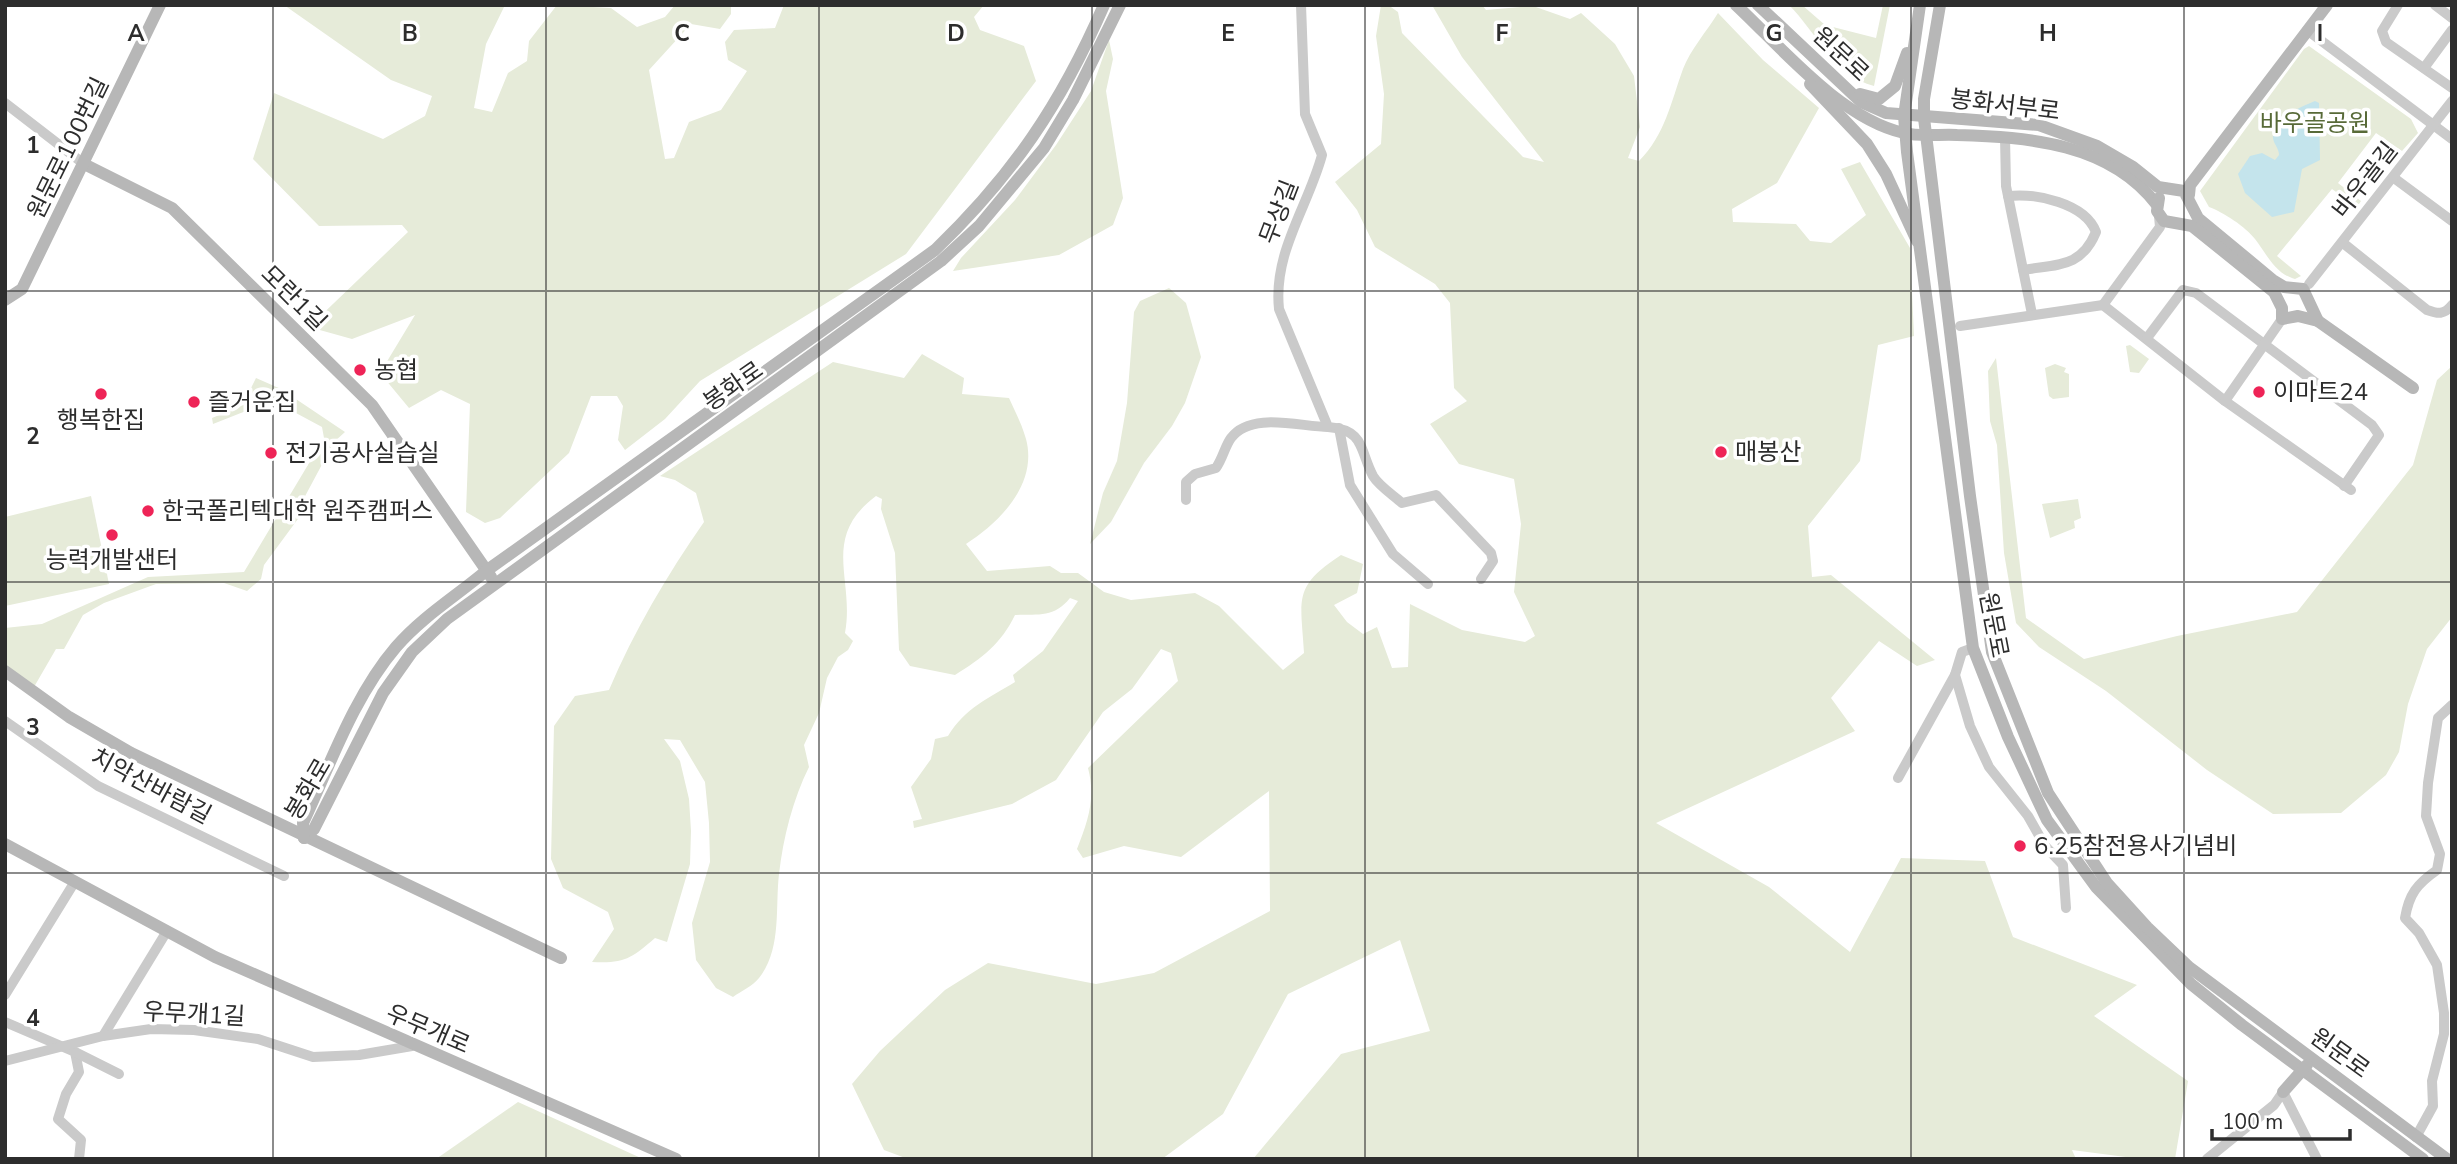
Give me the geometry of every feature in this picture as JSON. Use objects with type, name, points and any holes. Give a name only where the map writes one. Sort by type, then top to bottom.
[{"type":"street","name":"봉화로","points":[[304,838],[303,823],[367,689],[395,649],[427,615],[935,250],[970,216],[1038,133],[1086,47],[1104,5]]},
{"type":"street","name":"봉화로","points":[[304,838],[314,829],[383,693],[412,652],[447,619],[886,304],[979,226],[1044,148],[1073,100],[1120,5]]},
{"type":"street","name":"무상길","points":[[1301,5],[1305,114],[1322,155],[1297,215],[1277,290],[1279,309],[1333,428],[1350,485],[1392,554],[1429,584]]},
{"type":"street","points":[[1735,5],[1867,144],[1886,174],[1923,254]]},
{"type":"street","name":"원문로","points":[[1735,5],[1849,108],[1905,134],[1923,254],[1973,648],[2027,780],[2066,861],[2191,984],[2423,1159]]},
{"type":"street","name":"원문로","points":[[1758,5],[1861,102],[1886,113],[1924,118]]},
{"type":"street","points":[[1905,134],[1904,116],[1920,5]]},
{"type":"street","name":"원문로","points":[[1940,5],[1924,99],[1924,118],[1970,496],[1992,652],[2043,784],[2107,883],[2147,927],[2189,967],[2447,1159]]},
{"type":"street","points":[[2103,305],[2159,216],[2184,193],[2327,5]]},
{"type":"street","points":[[2398,5],[2382,31],[2383,36],[2452,88]]},
{"type":"street","points":[[2435,5],[2452,18]]},
{"type":"street","name":"원문로100번길","points":[[5,300],[22,289],[159,6]]},
{"type":"street","points":[[1842,84],[1866,98],[1879,99],[1891,91],[1917,28]]},
{"type":"street","points":[[2307,30],[2452,139]]},
{"type":"street","points":[[2424,68],[2452,30]]},
{"type":"street","name":"바우골길","points":[[2303,291],[2452,101]]},
{"type":"street","name":"모란1길","points":[[5,103],[84,164],[172,208],[372,405],[486,571],[497,583]]},
{"type":"street","name":"봉화서부로","points":[[1924,118],[2048,127],[2097,146],[2133,167],[2151,182],[2184,193]]},
{"type":"street","name":"봉화서부로","points":[[1905,134],[2005,136],[2047,141],[2086,154],[2134,181],[2159,216],[2177,224],[2192,226],[2274,292],[2287,312]]},
{"type":"street","points":[[2005,136],[2008,196],[2032,314]]},
{"type":"street","points":[[2394,177],[2452,220]]},
{"type":"street","points":[[2177,224],[2190,217],[2184,193]]},
{"type":"street","points":[[2184,193],[2198,218],[2278,285],[2303,291],[2318,321]]},
{"type":"street","points":[[2008,196],[2026,194],[2077,211],[2091,219],[2096,232],[2089,251],[2076,260],[2023,270]]},
{"type":"street","points":[[2343,243],[2427,310],[2438,313],[2447,311],[2452,305]]},
{"type":"street","points":[[1960,326],[2103,305],[2225,401],[2348,488],[2379,435],[2372,425],[2190,290],[2183,290],[2147,338]]},
{"type":"street","points":[[2225,401],[2265,348],[2287,312],[2282,294],[2303,291]]},
{"type":"street","points":[[2287,312],[2306,311],[2303,291]]},
{"type":"street","points":[[2287,312],[2318,321],[2413,388]]},
{"type":"street","points":[[1186,500],[1186,482],[1195,474],[1216,468],[1231,437],[1255,424],[1285,422],[1333,428]]},
{"type":"street","name":"무상길","points":[[1333,428],[1346,429],[1356,437],[1373,477],[1402,503],[1436,495],[1491,552],[1493,561],[1481,579]]},
{"type":"street","points":[[1898,778],[1955,675],[1962,652],[1973,648]]},
{"type":"street","points":[[5,671],[69,717],[131,753],[304,838],[561,958]]},
{"type":"street","points":[[1955,675],[1970,726],[1989,767],[2028,816],[2045,846],[2066,861],[2066,908]]},
{"type":"street","points":[[2417,1137],[2433,1105],[2432,1081],[2444,1034],[2444,1013],[2437,965],[2419,933],[2405,918],[2409,897],[2419,882],[2437,870],[2440,854],[2426,816],[2429,772],[2438,718],[2452,705]]},
{"type":"street","name":"치악산바람길","points":[[5,721],[98,786],[284,876]]},
{"type":"street","name":"우무개로","points":[[5,844],[215,957],[412,1046],[676,1159]]},
{"type":"street","points":[[5,995],[74,883]]},
{"type":"street","points":[[103,1036],[167,931]]},
{"type":"street","points":[[5,1022],[119,1074]]},
{"type":"street","name":"우무개1길","points":[[5,1061],[103,1036],[162,1029],[258,1039],[313,1057],[359,1055],[412,1046]]},
{"type":"street","points":[[75,1052],[79,1072],[66,1094],[58,1119],[80,1140],[79,1159]]},
{"type":"street","points":[[2207,1159],[2274,1105],[2311,1059]]},
{"type":"street","points":[[2283,1092],[2317,1159]]},
{"type":"green space","points":[[284,5],[505,5],[486,44],[474,108],[492,112],[508,73],[527,61],[529,41],[557,5],[611,8],[637,27],[665,17],[675,5],[731,5],[731,14],[720,29],[691,24],[649,70],[665,159],[674,158],[689,122],[721,110],[747,71],[728,60],[725,42],[734,30],[775,28],[784,5],[984,5],[974,17],[980,30],[1024,46],[1036,81],[906,254],[700,381],[665,419],[625,450],[618,440],[623,406],[617,396],[591,396],[569,453],[500,518],[485,523],[466,512],[470,404],[441,390],[409,408],[380,373],[415,315],[352,339],[309,327],[408,232],[402,225],[319,226],[253,159],[274,93],[383,139],[425,116],[432,96],[391,80]]},
{"type":"green space","points":[[1381,5],[1388,5],[1398,12],[1402,33],[1523,157],[1544,162],[1462,57],[1432,5],[1482,5],[1486,10],[1533,6],[1570,19],[1581,13],[1615,44],[1634,76],[1640,127],[1628,158],[1639,161],[1661,129],[1686,62],[1718,13],[1763,60],[1819,108],[1777,183],[1732,209],[1733,222],[1796,224],[1810,241],[1831,243],[1866,215],[1841,169],[1860,162],[1910,248],[1914,336],[1878,345],[1860,461],[1808,526],[1812,577],[1831,575],[1935,660],[1917,666],[1879,641],[1831,698],[1855,731],[1656,823],[1769,887],[1850,952],[1901,858],[1985,861],[2013,937],[2137,985],[2094,1016],[2188,1081],[2175,1159],[2141,1159],[2072,1150],[2076,1159],[1253,1159],[1341,1054],[1430,1031],[1400,940],[1288,994],[1223,1114],[1162,1159],[908,1159],[884,1150],[852,1084],[880,1051],[945,990],[988,963],[1096,984],[1154,973],[1270,911],[1269,791],[1181,857],[1124,846],[1083,858],[1077,849],[1090,809],[1088,768],[1178,681],[1171,653],[1161,649],[1132,689],[1103,712],[1056,780],[1012,804],[914,828],[913,821],[922,819],[911,787],[931,759],[935,739],[948,736],[970,711],[1015,682],[1013,675],[1043,651],[1078,601],[1070,598],[1058,609],[1046,614],[1015,615],[990,650],[955,675],[910,666],[899,650],[895,553],[881,509],[882,499],[876,496],[859,512],[849,528],[844,544],[847,613],[845,633],[853,641],[848,650],[838,657],[827,678],[819,713],[804,745],[809,767],[798,792],[786,833],[779,874],[776,928],[766,967],[756,981],[733,997],[716,988],[696,960],[692,923],[710,862],[705,782],[680,740],[664,739],[680,761],[689,799],[691,831],[690,864],[667,942],[655,938],[620,961],[592,962],[614,929],[608,912],[563,888],[551,859],[554,726],[575,696],[609,690],[652,604],[704,522],[696,493],[675,480],[660,476],[833,362],[904,378],[922,354],[964,378],[962,394],[1009,398],[1026,439],[1028,456],[1021,486],[1013,500],[991,525],[966,544],[987,571],[1050,566],[1061,573],[1078,573],[1104,592],[1131,600],[1195,593],[1219,606],[1283,670],[1304,653],[1301,607],[1307,586],[1314,576],[1341,555],[1363,564],[1357,593],[1334,605],[1347,622],[1363,634],[1377,627],[1392,668],[1408,667],[1410,604],[1462,630],[1525,642],[1535,636],[1514,592],[1521,524],[1514,479],[1459,464],[1430,424],[1467,401],[1454,388],[1450,303],[1435,284],[1375,247],[1357,210],[1335,182],[1381,144],[1384,94],[1376,36]]},
{"type":"green space","points":[[1789,5],[1802,5],[1825,25],[1876,38],[1883,5],[1890,5],[1874,86],[1860,81],[1837,63]]},
{"type":"green space","points":[[1109,40],[1113,59],[1106,91],[1123,198],[1113,225],[1059,255],[953,271],[961,258],[1015,200],[1056,145],[1091,91]]},
{"type":"green space","name":"바우골공원","points":[[2309,46],[2411,119],[2418,133],[2402,151],[2376,133],[2338,183],[2361,201],[2357,207],[2332,189],[2277,256],[2301,276],[2295,279],[2276,268],[2246,230],[2209,207],[2200,191],[2304,49]]},
{"type":"green space","points":[[1169,288],[1186,303],[1201,357],[1185,403],[1172,426],[1144,463],[1111,522],[1090,544],[1103,493],[1117,461],[1127,403],[1134,312],[1140,301]]},
{"type":"green space","points":[[2130,345],[2149,359],[2139,373],[2130,372],[2126,346]]},
{"type":"green space","points":[[1996,358],[2026,618],[2084,659],[2177,636],[2297,612],[2413,465],[2437,380],[2452,366],[2452,617],[2427,649],[2408,704],[2399,752],[2386,775],[2341,813],[2273,814],[2207,770],[2106,691],[2039,647],[2016,623],[2004,553],[1997,445],[1990,421],[1988,371]]},
{"type":"green space","points":[[2055,364],[2066,368],[2064,372],[2069,374],[2069,397],[2053,399],[2049,396],[2045,368]]},
{"type":"green space","points":[[256,378],[281,389],[345,432],[334,442],[303,500],[306,508],[264,565],[261,579],[247,591],[224,583],[156,584],[104,603],[83,615],[64,649],[56,649],[34,687],[5,665],[5,628],[42,624],[148,577],[244,572],[324,438],[322,427],[268,398],[256,407],[213,424],[212,418],[253,401],[251,388]]},
{"type":"green space","points":[[91,496],[109,584],[5,606],[5,517]]},
{"type":"green space","points":[[2078,499],[2081,518],[2074,521],[2075,528],[2050,538],[2042,504]]},
{"type":"green space","points":[[518,1102],[643,1159],[436,1159]]},
{"type":"water","points":[[2315,101],[2319,103],[2320,160],[2302,169],[2294,212],[2272,217],[2245,193],[2238,174],[2250,156],[2262,153],[2275,160],[2279,155],[2273,138],[2277,125],[2288,114]]},
{"type":"place","name":"농협","points":[[360,370]]},
{"type":"place","name":"이마트24","points":[[2259,392]]},
{"type":"place","name":"행복한집","points":[[101,394]]},
{"type":"place","name":"즐거운집","points":[[194,402]]},
{"type":"place","name":"매봉산","points":[[1721,452]]},
{"type":"place","name":"전기공사실습실","points":[[271,453]]},
{"type":"place","name":"한국폴리텍대학 원주캠퍼스","points":[[148,511]]},
{"type":"place","name":"능력개발샌터","points":[[112,535]]},
{"type":"place","name":"6.25참전용사기념비","points":[[2020,846]]}]
